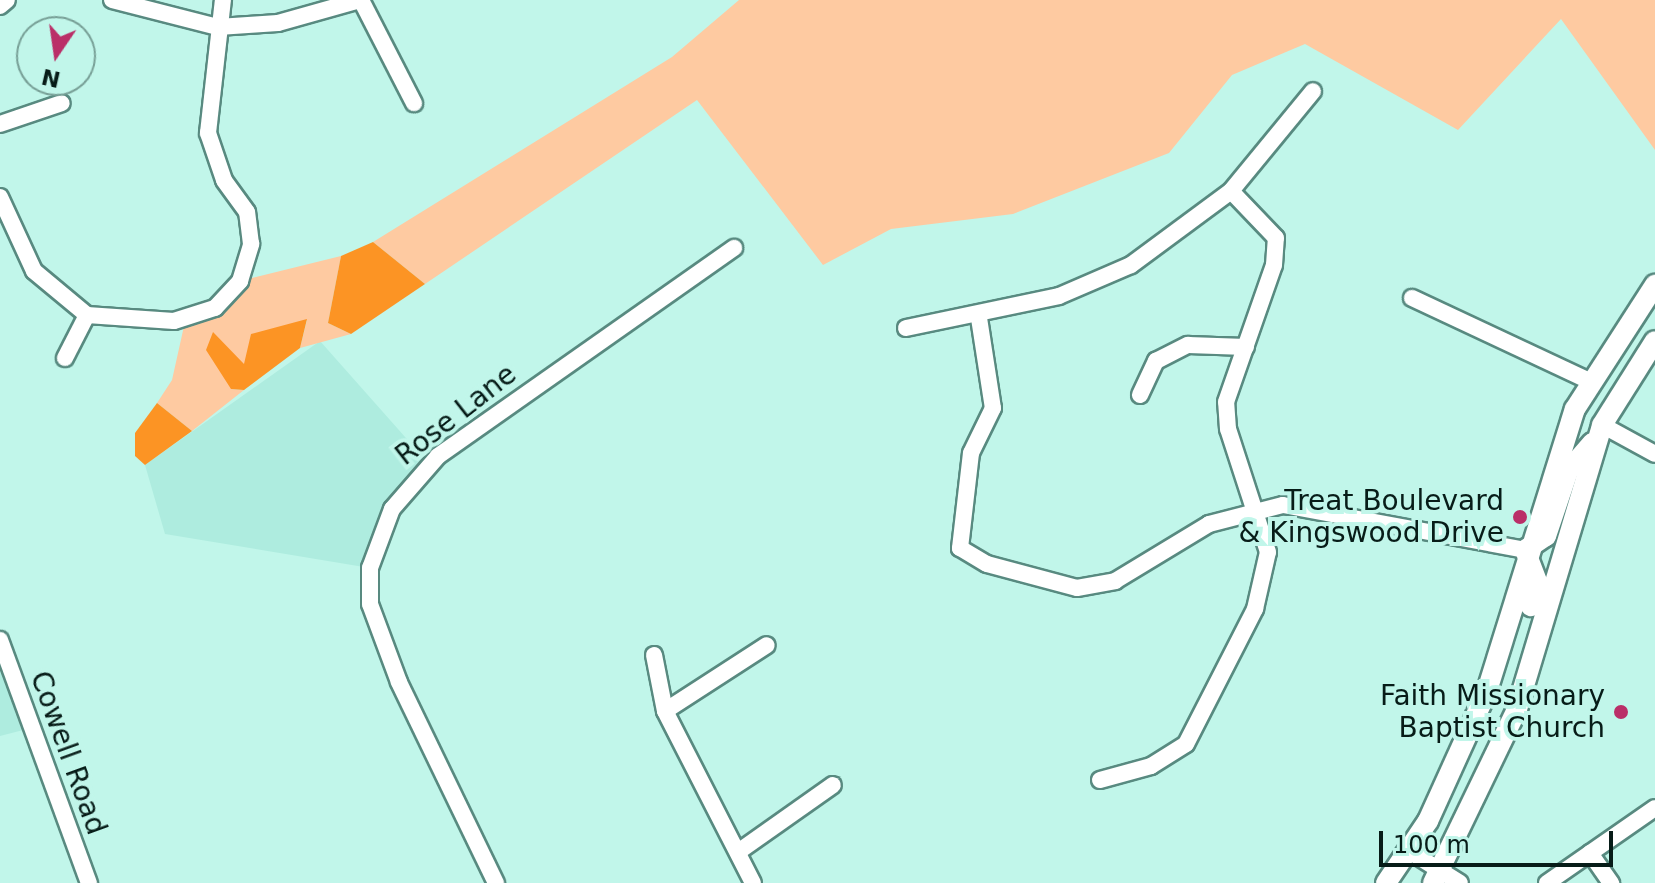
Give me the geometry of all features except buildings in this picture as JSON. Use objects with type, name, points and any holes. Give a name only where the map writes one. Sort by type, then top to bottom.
[{"type":"main road","points":[[1386,883],[1409,851],[1487,691],[1525,550],[1589,381],[1655,285]]},
{"type":"main road","points":[[1525,550],[1546,536],[1568,471],[1601,430],[1655,341]]},
{"type":"main road","points":[[1437,877],[1525,679],[1601,430]]},
{"type":"main road","points":[[1525,550],[1537,582],[1520,644],[1525,679]]},
{"type":"street","points":[[0,6],[7,0]]},
{"type":"street","points":[[112,0],[218,27],[278,23],[360,0],[414,103]]},
{"type":"street","points":[[0,197],[34,271],[87,315],[174,321],[215,308],[240,281],[251,244],[247,212],[224,180],[208,133],[223,0]]},
{"type":"street","points":[[906,328],[979,318],[1059,296],[1131,265],[1231,191],[1313,91]]},
{"type":"street","points":[[0,124],[62,103]]},
{"type":"street","points":[[1100,780],[1151,766],[1186,744],[1255,609],[1268,552],[1226,402],[1246,347],[1276,238],[1231,191]]},
{"type":"street","name":"Rose Lane","points":[[496,883],[399,682],[370,604],[370,568],[392,509],[438,456],[734,248]]},
{"type":"street","points":[[1412,298],[1589,381]]},
{"type":"street","points":[[65,358],[87,315]]},
{"type":"street","points":[[979,318],[993,408],[971,453],[960,548],[987,564],[1077,588],[1115,581],[1209,524],[1255,507],[1305,508],[1525,550]]},
{"type":"street","points":[[1140,395],[1156,361],[1188,345],[1246,347]]},
{"type":"street","points":[[1601,430],[1655,454]]},
{"type":"street","name":"Cowell Road","points":[[0,640],[89,883]]},
{"type":"street","points":[[665,711],[767,645]]},
{"type":"street","points":[[654,655],[665,711],[753,883]]},
{"type":"street","points":[[738,852],[833,785]]},
{"type":"street","points":[[1547,883],[1655,808]]},
{"type":"street","points":[[1409,851],[1437,877],[1460,883]]},
{"type":"street","points":[[1590,853],[1611,883]]},
{"type":"shaded area","points":[[739,0],[1655,0],[1655,150],[1561,19],[1458,130],[1305,44],[1232,75],[1169,153],[1013,214],[891,229],[823,265],[697,100],[425,284],[373,242],[672,57]]},
{"type":"shaded area","points":[[373,242],[425,284],[351,334],[328,323],[341,256]]},
{"type":"shaded area","points":[[341,256],[328,323],[351,334],[300,348],[307,320],[245,364],[231,389],[244,390],[192,431],[157,403],[172,380],[186,317],[215,307],[240,281]]},
{"type":"shaded area","points":[[307,319],[300,348],[244,390],[231,389],[206,350],[213,332],[244,364],[251,334]]},
{"type":"shaded area","points":[[320,341],[429,464],[398,494],[370,568],[165,534],[145,465]]},
{"type":"shaded area","points":[[157,403],[192,431],[145,465],[135,456],[135,433]]},
{"type":"shaded area","points":[[0,640],[31,728],[0,736]]},
{"type":"place","name":"Treat Boulevard & Kingswood Drive","points":[[1520,517]]},
{"type":"place","name":"Faith Missionary Baptist Church","points":[[1621,712]]}]
